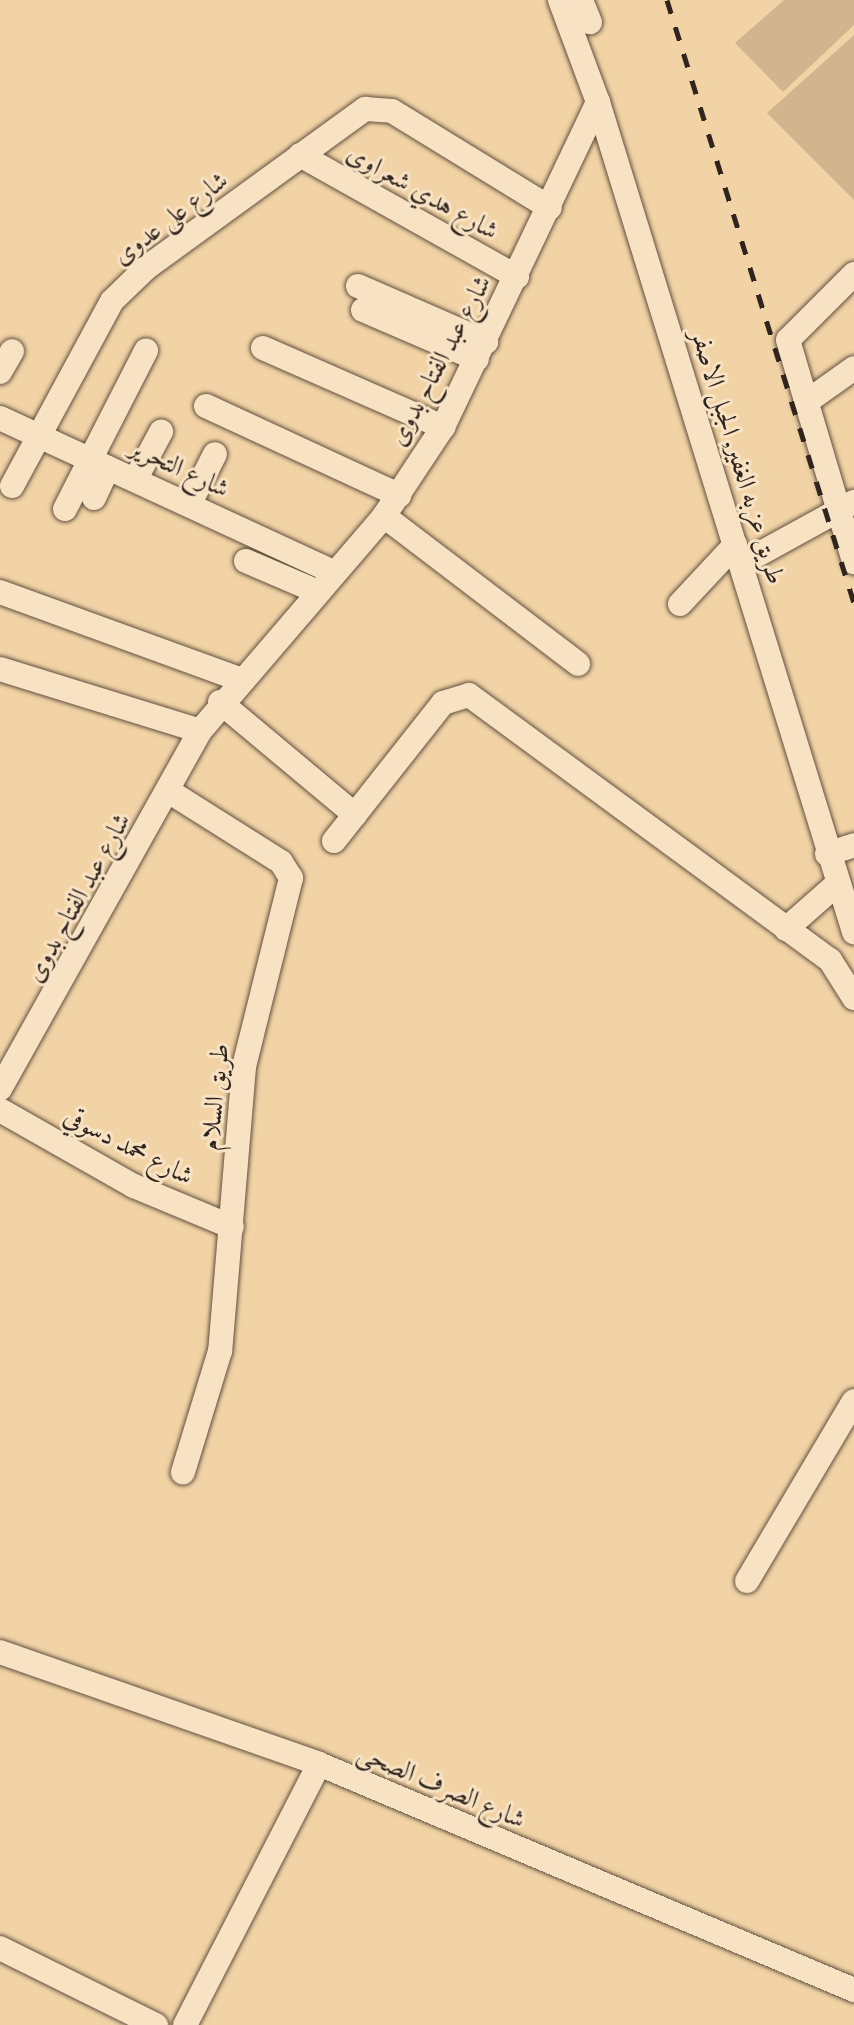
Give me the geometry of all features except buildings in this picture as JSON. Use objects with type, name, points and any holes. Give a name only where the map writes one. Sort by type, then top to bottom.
[{"type":"street","name":"طريق عزبه الغفير, الجبل الاصفر","points":[[576,9],[598,102],[827,854],[854,929]]},
{"type":"street","name":"شارع عبد الفتاح بدوى","points":[[0,1089],[170,792],[200,731],[239,679],[384,516],[443,427],[482,351],[598,102]]},
{"type":"street","name":"شارع على عدوى","points":[[12,486],[112,301],[146,268],[365,109],[392,111],[550,208]]},
{"type":"street","name":"شارع هدي شعراوى","points":[[300,155],[517,277]]},
{"type":"street","points":[[854,274],[788,340],[805,403],[849,515],[854,562]]},
{"type":"street","points":[[361,298],[482,351]]},
{"type":"street","points":[[263,348],[443,427]]},
{"type":"street","points":[[65,509],[98,463],[146,351]]},
{"type":"street","points":[[805,403],[854,368]]},
{"type":"street","points":[[206,406],[399,495]]},
{"type":"street","name":"شارع التحرير","points":[[0,418],[334,572]]},
{"type":"street","points":[[135,480],[161,432]]},
{"type":"street","points":[[189,505],[215,454]]},
{"type":"street","points":[[94,498],[98,463]]},
{"type":"street","points":[[680,604],[738,554],[849,515]]},
{"type":"street","points":[[384,516],[578,664]]},
{"type":"street","points":[[246,561],[316,591]]},
{"type":"street","points":[[0,592],[239,679]]},
{"type":"street","points":[[0,669],[200,731]]},
{"type":"street","points":[[334,841],[443,703],[469,695],[836,966],[854,998]]},
{"type":"street","points":[[220,702],[355,815]]},
{"type":"street","name":"طريق السلام","points":[[170,792],[281,862],[291,878],[244,1067],[220,1351],[183,1472]]},
{"type":"street","points":[[827,854],[854,845]]},
{"type":"street","points":[[786,929],[837,884]]},
{"type":"street","name":"شارع محمد دسوقي","points":[[0,1110],[134,1186],[232,1227]]},
{"type":"street","points":[[747,1581],[854,1401]]},
{"type":"street","name":"شارع الصرف الصحى","points":[[0,1652],[319,1764],[854,1990]]},
{"type":"street","points":[[185,2025],[319,1764]]},
{"type":"street","points":[[0,1948],[156,2025]]},
{"type":"shaded area","points":[[784,0],[854,0],[854,25],[783,92],[735,43]]},
{"type":"shaded area","points":[[854,35],[854,200],[767,113]]},
{"type":"railway","points":[[667,0],[854,603]]}]
